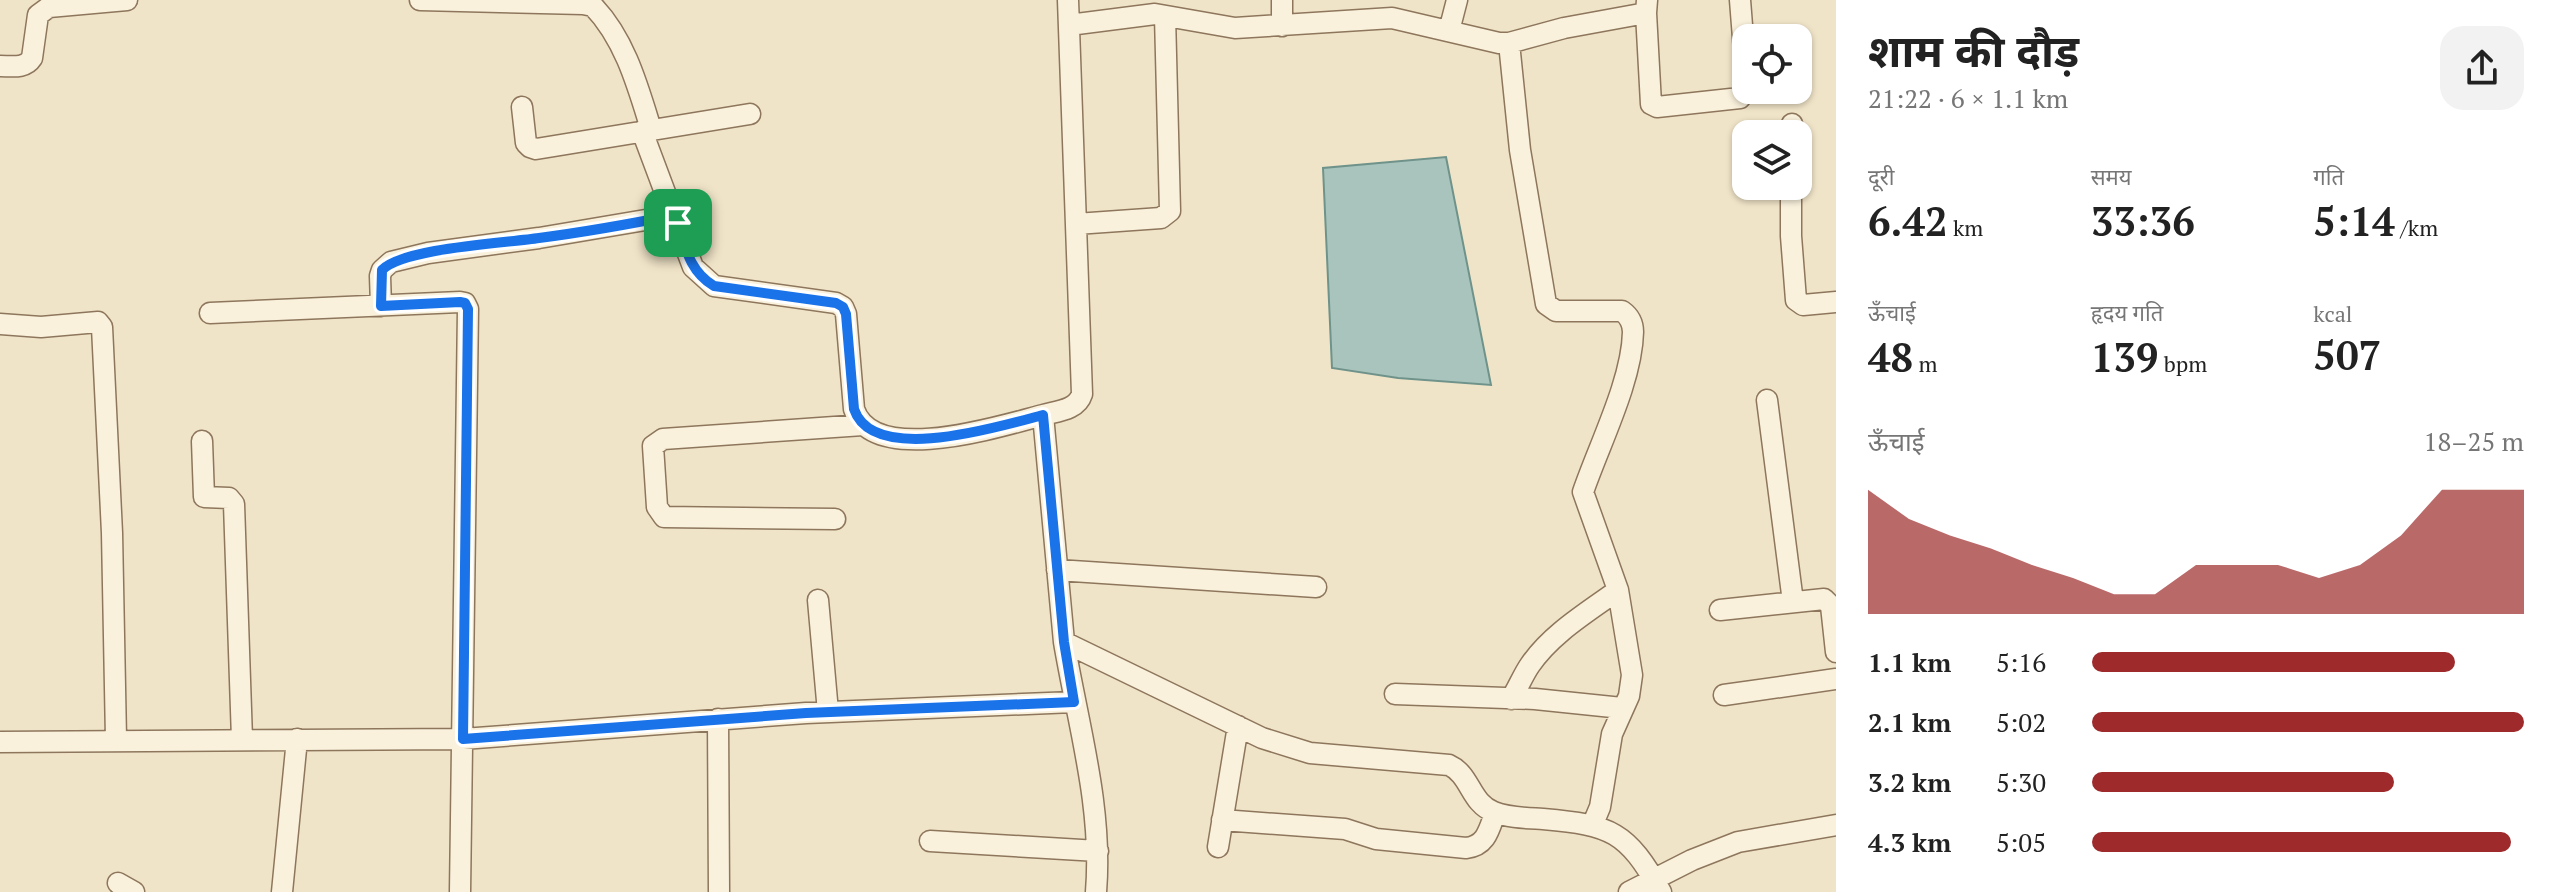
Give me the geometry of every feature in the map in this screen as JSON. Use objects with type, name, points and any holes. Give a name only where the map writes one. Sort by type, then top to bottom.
[{"type":"street","points":[[0,66],[23,66],[28,63],[32,58],[38,15],[49,7],[127,0]]},
{"type":"street","points":[[420,0],[593,6],[619,44],[634,74],[647,130],[693,267],[714,286],[836,303],[843,307],[854,409],[868,429],[903,439],[968,435],[1074,407],[1080,402],[1068,0]]},
{"type":"street","points":[[1282,0],[1282,26]]},
{"type":"street","points":[[1449,31],[1457,0]]},
{"type":"street","points":[[1740,0],[1742,24]]},
{"type":"street","points":[[1069,25],[1155,14],[1235,28],[1392,18],[1492,42],[1509,43],[1647,6],[1651,104],[1657,107],[1732,99]]},
{"type":"street","points":[[1076,224],[1161,218],[1170,211],[1165,16]]},
{"type":"street","points":[[1509,43],[1520,150],[1546,304],[1556,311],[1615,309],[1628,315],[1633,332],[1624,381],[1583,492],[1618,590],[1632,675],[1629,696],[1612,734],[1600,807],[1592,826]]},
{"type":"street","points":[[522,107],[526,143],[536,149],[750,114]]},
{"type":"street","points":[[1791,200],[1796,300],[1803,305],[1836,302]]},
{"type":"street","points":[[381,306],[380,276],[391,262],[428,253],[675,215]]},
{"type":"street","points":[[210,313],[460,302],[465,303],[468,309],[460,892]]},
{"type":"street","points":[[0,324],[41,327],[98,322],[102,327],[112,533],[116,739]]},
{"type":"street","points":[[1767,400],[1793,602]]},
{"type":"street","points":[[1043,415],[1064,642],[1094,794],[1098,851],[1096,892]]},
{"type":"street","points":[[835,519],[664,517],[657,507],[653,446],[663,439],[863,425]]},
{"type":"street","points":[[202,441],[204,497],[229,498],[234,504],[242,739]]},
{"type":"street","points":[[1057,570],[1316,587]]},
{"type":"street","points":[[1511,699],[1541,651],[1618,590]]},
{"type":"street","points":[[1720,610],[1824,599],[1829,601],[1836,652]]},
{"type":"street","points":[[818,600],[828,712]]},
{"type":"street","points":[[1064,642],[1262,738],[1310,753],[1449,765],[1464,776],[1480,806],[1495,813],[1592,826],[1618,835],[1633,848],[1657,886]]},
{"type":"street","points":[[1724,695],[1836,679]]},
{"type":"street","points":[[1395,694],[1587,703],[1622,708]]},
{"type":"street","points":[[0,742],[463,739],[828,712],[1074,702]]},
{"type":"street","points":[[718,719],[719,892]]},
{"type":"street","points":[[1218,847],[1238,726]]},
{"type":"street","points":[[282,892],[297,739]]},
{"type":"street","points":[[1222,820],[1345,829],[1376,839],[1466,848],[1476,847],[1484,841],[1495,813]]},
{"type":"street","points":[[1629,892],[1657,886],[1738,842],[1836,825]]},
{"type":"street","points":[[930,841],[1098,851]]},
{"type":"water","points":[[1446,157],[1491,385],[1398,378],[1332,368],[1323,168]]},
{"type":"route","points":[[675,215],[678,223],[693,267],[698,275],[714,286],[836,303],[843,307],[854,409],[860,423],[868,429],[903,439],[968,435],[1043,415],[1064,642],[1074,702],[806,713],[463,739],[468,309],[465,303],[460,302],[381,306],[382,270],[391,262],[428,253],[620,226],[675,215]]}]
